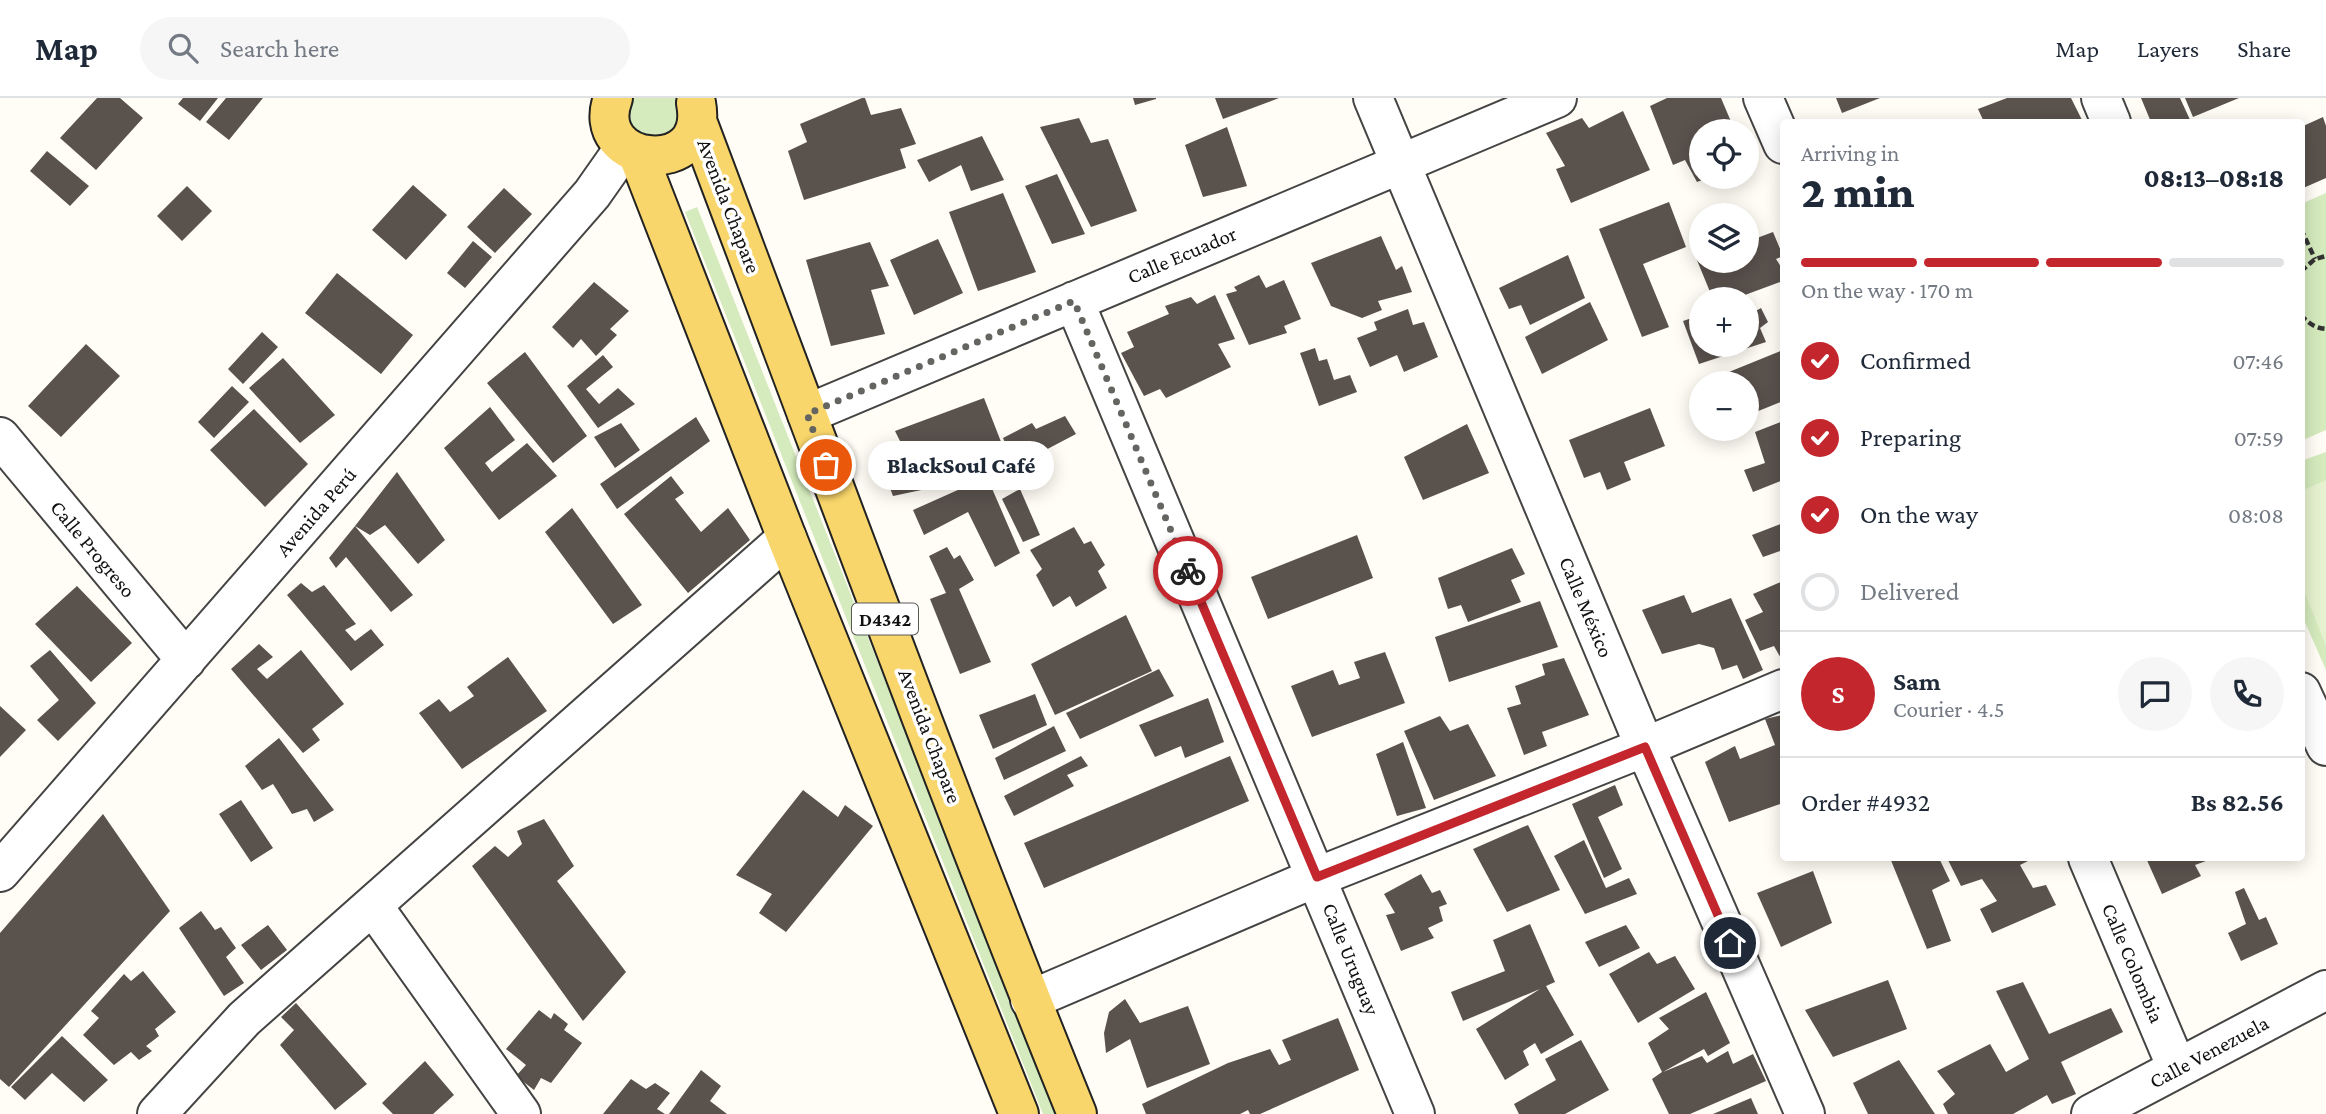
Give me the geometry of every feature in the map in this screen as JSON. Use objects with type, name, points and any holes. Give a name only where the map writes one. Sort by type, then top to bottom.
[{"type":"main road","name":"D4342","points":[[610,100],[614,132],[632,150],[1019,1114]]},
{"type":"main road","name":"D4342","points":[[632,150],[656,157],[674,153],[687,142],[696,110]]},
{"type":"main road","name":"Avenida Chapare","points":[[696,110],[807,414],[1030,1000],[1077,1114]]},
{"type":"street","name":"Calle México","points":[[1373,98],[1645,747],[1805,1114]]},
{"type":"street","name":"Calle Ecuador","points":[[807,414],[1557,98]]},
{"type":"street","points":[[1763,98],[1780,137]]},
{"type":"street","points":[[2101,98],[2110,119]]},
{"type":"street","name":"Avenida Perú","points":[[0,872],[632,150]]},
{"type":"street","name":"Calle Uruguay","points":[[1074,301],[1415,1114]]},
{"type":"street","name":"Calle Progreso","points":[[0,437],[186,660]]},
{"type":"street","points":[[157,1114],[244,1019],[787,538]]},
{"type":"street","points":[[1030,1000],[1317,877],[1645,747],[1780,690]]},
{"type":"street","points":[[2305,701],[2326,746]]},
{"type":"street","name":"Calle Colombia","points":[[2089,861],[2177,1068]]},
{"type":"street","points":[[373,906],[521,1114]]},
{"type":"street","name":"Calle Venezuela","points":[[2091,1114],[2326,990]]},
{"type":"path","points":[[2305,238],[2315,259]]},
{"type":"path","points":[[2305,268],[2315,259],[2326,256]]},
{"type":"path","points":[[2305,319],[2326,329]]},
{"type":"green space","points":[[628,98],[679,98],[683,118],[667,140],[633,135],[624,106]]},
{"type":"green space","points":[[2326,193],[2326,430],[2305,439],[2305,202]]},
{"type":"green space","points":[[697,207],[1057,1114],[1043,1114],[685,212]]},
{"type":"green space","points":[[2326,452],[2326,670],[2305,622],[2305,460]]},
{"type":"green space","points":[[2326,480],[2326,646],[2305,593],[2305,489]]},
{"type":"building","points":[[97,98],[120,98],[143,118],[96,170],[60,138]]},
{"type":"building","points":[[183,98],[218,98],[200,121],[178,104]]},
{"type":"building","points":[[226,98],[263,98],[229,140],[206,122]]},
{"type":"building","points":[[865,98],[871,115],[901,108],[916,144],[900,149],[906,168],[804,200],[788,151],[807,142],[800,124]]},
{"type":"building","points":[[1133,98],[1156,98],[1156,99],[1135,105]]},
{"type":"building","points":[[1215,98],[1279,98],[1223,119]]},
{"type":"building","points":[[1667,98],[1721,98],[1730,119],[1689,119],[1689,167],[1685,160],[1673,165],[1650,106]]},
{"type":"building","points":[[1836,98],[1880,98],[1842,113]]},
{"type":"building","points":[[2007,98],[2071,98],[2082,119],[1983,119],[1978,109]]},
{"type":"building","points":[[2141,98],[2180,98],[2190,119],[2150,119]]},
{"type":"building","points":[[2185,98],[2239,98],[2193,117]]},
{"type":"building","points":[[1623,111],[1650,170],[1571,203],[1556,169],[1565,166],[1546,133],[1582,118],[1589,128]]},
{"type":"building","points":[[2323,117],[2326,126],[2326,178],[2305,187],[2305,125]]},
{"type":"building","points":[[1079,118],[1091,143],[1108,139],[1137,211],[1091,227],[1040,127]]},
{"type":"building","points":[[1227,127],[1247,186],[1203,197],[1185,145]]},
{"type":"building","points":[[982,136],[1004,180],[971,191],[961,165],[929,182],[917,160]]},
{"type":"building","points":[[47,151],[89,186],[70,206],[30,171]]},
{"type":"building","points":[[1057,174],[1085,234],[1052,244],[1025,186]]},
{"type":"building","points":[[413,185],[447,215],[406,260],[372,230]]},
{"type":"building","points":[[187,186],[212,211],[182,241],[157,216]]},
{"type":"building","points":[[504,188],[532,214],[495,253],[467,227]]},
{"type":"building","points":[[1003,193],[1036,272],[978,291],[949,212]]},
{"type":"building","points":[[1669,202],[1686,247],[1643,264],[1669,327],[1642,337],[1599,229]]},
{"type":"building","points":[[1773,232],[1780,249],[1780,257],[1776,259],[1780,265],[1780,282],[1759,290],[1759,287],[1708,287],[1702,273],[1759,273],[1759,237]]},
{"type":"building","points":[[1381,236],[1396,270],[1402,266],[1412,292],[1378,301],[1382,310],[1362,318],[1331,306],[1311,263]]},
{"type":"building","points":[[938,239],[963,293],[914,315],[890,260]]},
{"type":"building","points":[[473,241],[492,257],[465,288],[447,273]]},
{"type":"building","points":[[870,242],[889,286],[871,290],[885,334],[831,346],[806,260]]},
{"type":"building","points":[[1568,255],[1585,298],[1530,325],[1521,305],[1509,309],[1499,288]]},
{"type":"building","points":[[337,273],[413,335],[381,374],[305,313]]},
{"type":"building","points":[[1259,275],[1266,288],[1284,280],[1301,319],[1284,326],[1287,333],[1249,345],[1226,294],[1237,291],[1234,287]]},
{"type":"building","points":[[594,282],[629,311],[610,329],[617,335],[596,356],[581,339],[573,348],[552,327]]},
{"type":"building","points":[[1215,295],[1235,339],[1218,344],[1231,367],[1166,398],[1160,389],[1144,396],[1121,353],[1134,347],[1127,332],[1169,314],[1165,306],[1191,297],[1197,304]]},
{"type":"building","points":[[1590,302],[1608,340],[1542,374],[1525,337]]},
{"type":"building","points":[[1761,308],[1768,322],[1760,328],[1766,342],[1759,344]]},
{"type":"building","points":[[1408,309],[1413,325],[1424,322],[1438,357],[1404,372],[1397,355],[1370,367],[1357,338],[1377,330],[1374,322]]},
{"type":"building","points":[[1689,319],[1689,337],[1683,321]]},
{"type":"building","points":[[262,332],[278,347],[243,384],[228,369]]},
{"type":"building","points":[[86,344],[120,376],[61,437],[28,406]]},
{"type":"building","points":[[1315,348],[1319,361],[1327,359],[1334,380],[1350,375],[1357,392],[1319,406],[1300,353]]},
{"type":"building","points":[[1780,351],[1780,402],[1759,411],[1759,371],[1731,371]]},
{"type":"building","points":[[525,352],[587,436],[553,463],[487,383]]},
{"type":"building","points":[[603,355],[613,367],[586,389],[599,404],[618,388],[635,404],[598,428],[567,386]]},
{"type":"building","points":[[1696,357],[1720,357],[1699,364]]},
{"type":"building","points":[[283,358],[335,415],[300,443],[249,388]]},
{"type":"building","points":[[232,386],[249,402],[214,438],[198,422]]},
{"type":"building","points":[[984,398],[1003,447],[988,453],[995,468],[964,481],[955,465],[923,480],[926,489],[893,496],[876,451],[900,441],[895,431]]},
{"type":"building","points":[[490,407],[515,440],[485,463],[492,472],[527,443],[557,476],[499,520],[444,448]]},
{"type":"building","points":[[1650,408],[1665,446],[1624,462],[1631,480],[1607,490],[1600,472],[1584,478],[1569,440]]},
{"type":"building","points":[[254,409],[308,464],[265,507],[210,450]]},
{"type":"building","points":[[1065,416],[1076,434],[1015,466],[1003,438],[1032,423],[1036,429]]},
{"type":"building","points":[[696,417],[710,441],[617,509],[600,484]]},
{"type":"building","points":[[1780,422],[1780,481],[1753,492],[1744,470],[1765,463],[1758,441],[1759,430]]},
{"type":"building","points":[[621,423],[640,450],[615,468],[594,437]]},
{"type":"building","points":[[1467,424],[1489,473],[1423,500],[1404,457]]},
{"type":"building","points":[[397,472],[445,540],[418,564],[385,525],[370,535],[355,526]]},
{"type":"building","points":[[671,476],[684,493],[675,499],[701,532],[728,508],[750,540],[688,593],[624,514]]},
{"type":"building","points":[[987,477],[1020,553],[995,567],[968,512],[924,535],[913,510]]},
{"type":"building","points":[[1020,489],[1040,535],[1023,542],[1002,499]]},
{"type":"building","points":[[572,508],[642,605],[613,624],[545,532]]},
{"type":"building","points":[[1780,524],[1780,551],[1763,557],[1752,535]]},
{"type":"building","points":[[355,526],[413,595],[391,612],[346,557],[336,568],[329,558]]},
{"type":"building","points":[[1074,527],[1084,544],[1091,541],[1105,565],[1098,571],[1107,588],[1076,607],[1070,596],[1053,607],[1036,575],[1042,569],[1030,550]]},
{"type":"building","points":[[1357,535],[1373,578],[1268,619],[1251,577]]},
{"type":"building","points":[[947,547],[954,559],[960,555],[974,580],[959,589],[991,662],[960,674],[930,599],[946,593],[929,556]]},
{"type":"building","points":[[1512,548],[1525,574],[1511,580],[1521,602],[1468,622],[1461,605],[1448,609],[1438,578]]},
{"type":"building","points":[[1780,582],[1780,657],[1774,646],[1760,651],[1745,620],[1763,612],[1753,594]]},
{"type":"building","points":[[301,583],[312,592],[324,585],[356,624],[345,630],[355,641],[371,629],[384,645],[351,671],[287,595]]},
{"type":"building","points":[[77,586],[132,643],[91,682],[35,624]]},
{"type":"building","points":[[1684,595],[1692,613],[1731,598],[1763,670],[1743,679],[1737,665],[1722,670],[1714,648],[1699,644],[1662,654],[1642,610]]},
{"type":"building","points":[[1540,601],[1558,647],[1449,682],[1435,637]]},
{"type":"building","points":[[1126,615],[1152,671],[1055,715],[1031,664]]},
{"type":"building","points":[[259,644],[273,657],[257,669],[267,679],[301,650],[344,704],[312,729],[320,740],[303,753],[231,669]]},
{"type":"building","points":[[50,650],[96,703],[58,741],[37,720],[59,700],[30,666]]},
{"type":"building","points":[[1385,652],[1405,703],[1312,737],[1291,686],[1333,670],[1339,685],[1360,678],[1354,662]]},
{"type":"building","points":[[508,657],[547,711],[462,769],[419,713],[439,699],[450,712],[474,696],[467,687]]},
{"type":"building","points":[[1564,658],[1589,715],[1542,732],[1547,746],[1524,755],[1507,708],[1521,704],[1515,686],[1545,675],[1542,664]]},
{"type":"building","points":[[1159,669],[1174,696],[1080,739],[1066,713]]},
{"type":"building","points":[[1035,694],[1047,725],[993,749],[979,715]]},
{"type":"building","points":[[1208,698],[1224,742],[1185,758],[1181,746],[1155,757],[1139,725]]},
{"type":"building","points":[[0,706],[26,730],[0,757]]},
{"type":"building","points":[[1780,715],[1780,804],[1729,822],[1705,762],[1735,746],[1740,759],[1775,745],[1765,719]]},
{"type":"building","points":[[1440,716],[1450,731],[1468,724],[1496,776],[1434,800],[1404,731]]},
{"type":"building","points":[[1054,726],[1066,751],[1004,780],[995,758]]},
{"type":"building","points":[[279,738],[334,810],[314,822],[307,809],[292,814],[273,784],[262,790],[245,766]]},
{"type":"building","points":[[1403,742],[1426,808],[1397,816],[1376,754]]},
{"type":"building","points":[[1081,756],[1088,766],[1067,775],[1074,786],[1014,816],[1004,796]]},
{"type":"building","points":[[1230,756],[1249,801],[1044,888],[1024,843]]},
{"type":"building","points":[[1615,785],[1623,805],[1598,817],[1622,869],[1604,878],[1572,804]]},
{"type":"building","points":[[803,790],[838,817],[845,805],[873,826],[786,932],[759,913],[772,894],[736,875]]},
{"type":"building","points":[[241,800],[273,848],[251,862],[219,814]]},
{"type":"building","points":[[103,814],[170,911],[9,1087],[0,1079],[0,933]]},
{"type":"building","points":[[544,819],[574,866],[557,881],[626,972],[583,1021],[472,866],[495,846],[508,857],[522,844],[517,831]]},
{"type":"building","points":[[1528,825],[1560,890],[1507,912],[1473,849]]},
{"type":"building","points":[[1584,840],[1606,888],[1629,878],[1637,894],[1585,914],[1554,856]]},
{"type":"building","points":[[1891,861],[1940,861],[1950,881],[1932,890],[1951,941],[1927,949]]},
{"type":"building","points":[[1948,861],[2028,861],[2020,865],[2033,888],[2046,885],[2056,905],[1992,933],[1980,909],[1997,901],[1982,879],[1961,886]]},
{"type":"building","points":[[2147,861],[2206,861],[2195,865],[2201,876],[2162,894]]},
{"type":"building","points":[[1813,871],[1832,923],[1781,947],[1757,893]]},
{"type":"building","points":[[1421,874],[1432,893],[1440,890],[1447,904],[1439,907],[1443,921],[1428,928],[1434,938],[1401,951],[1386,915],[1395,913],[1384,894]]},
{"type":"building","points":[[2244,888],[2259,920],[2266,917],[2278,944],[2241,961],[2228,933],[2246,924],[2235,892]]},
{"type":"building","points":[[201,911],[215,930],[221,927],[236,948],[226,957],[244,983],[224,996],[179,928]]},
{"type":"building","points":[[1530,924],[1555,982],[1546,986],[1574,1035],[1541,1054],[1535,1043],[1523,1051],[1529,1065],[1505,1080],[1476,1029],[1540,989],[1463,1021],[1451,992],[1505,971],[1493,940]]},
{"type":"building","points":[[268,925],[287,950],[261,970],[241,945]]},
{"type":"building","points":[[1626,925],[1640,948],[1599,967],[1585,942]]},
{"type":"building","points":[[1649,952],[1657,964],[1675,956],[1695,989],[1638,1023],[1609,974]]},
{"type":"building","points":[[143,971],[176,1012],[155,1029],[159,1036],[146,1046],[152,1051],[139,1060],[131,1052],[114,1065],[83,1035],[99,1018],[91,1011],[124,974],[131,981]]},
{"type":"building","points":[[1888,980],[1907,1029],[1833,1057],[1805,1010]]},
{"type":"building","points":[[2023,982],[2049,1034],[2111,1008],[2123,1032],[2061,1062],[2076,1094],[2052,1104],[2047,1095],[2013,1114],[1948,1114],[1943,1104],[1955,1094],[1937,1071],[1990,1044],[2006,1072],[2029,1059],[1996,991]]},
{"type":"building","points":[[1706,992],[1730,1043],[1708,1056],[1704,1049],[1663,1072],[1702,1056],[1707,1063],[1728,1051],[1733,1064],[1753,1054],[1766,1081],[1690,1114],[1669,1114],[1652,1079],[1662,1072],[1648,1043],[1669,1029],[1659,1018]]},
{"type":"building","points":[[1125,999],[1140,1023],[1188,1006],[1210,1064],[1147,1088],[1130,1039],[1106,1053],[1104,1033],[1109,1012]]},
{"type":"building","points":[[296,1003],[367,1084],[335,1110],[280,1045],[294,1030],[281,1017]]},
{"type":"building","points":[[539,1010],[551,1019],[554,1013],[568,1024],[564,1030],[582,1043],[551,1083],[541,1078],[534,1090],[516,1076],[526,1065],[506,1049]]},
{"type":"building","points":[[1338,1018],[1359,1070],[1260,1114],[1250,1114],[1248,1110],[1240,1114],[1146,1114],[1142,1104],[1228,1063],[1270,1049],[1279,1065],[1291,1060],[1282,1040]]},
{"type":"building","points":[[62,1036],[108,1080],[84,1102],[52,1073],[25,1100],[11,1087]]},
{"type":"building","points":[[1581,1040],[1609,1090],[1565,1114],[1519,1114],[1514,1104],[1556,1080],[1545,1059]]},
{"type":"building","points":[[1899,1060],[1935,1114],[1868,1114],[1853,1083]]},
{"type":"building","points":[[425,1061],[454,1095],[433,1114],[393,1114],[382,1103]]},
{"type":"building","points":[[701,1070],[721,1086],[710,1101],[727,1114],[669,1114]]},
{"type":"building","points":[[631,1079],[646,1089],[655,1083],[670,1093],[657,1109],[665,1114],[603,1114]]},
{"type":"building","points":[[1751,1098],[1758,1114],[1713,1114]]},
{"type":"way so far","points":[[826,465],[807,414],[1074,301],[1188,571]]},
{"type":"place","name":"BlackSoul Café","points":[[826,465]]},
{"type":"route","points":[[1188,571],[1317,877],[1645,747],[1730,943]]}]
